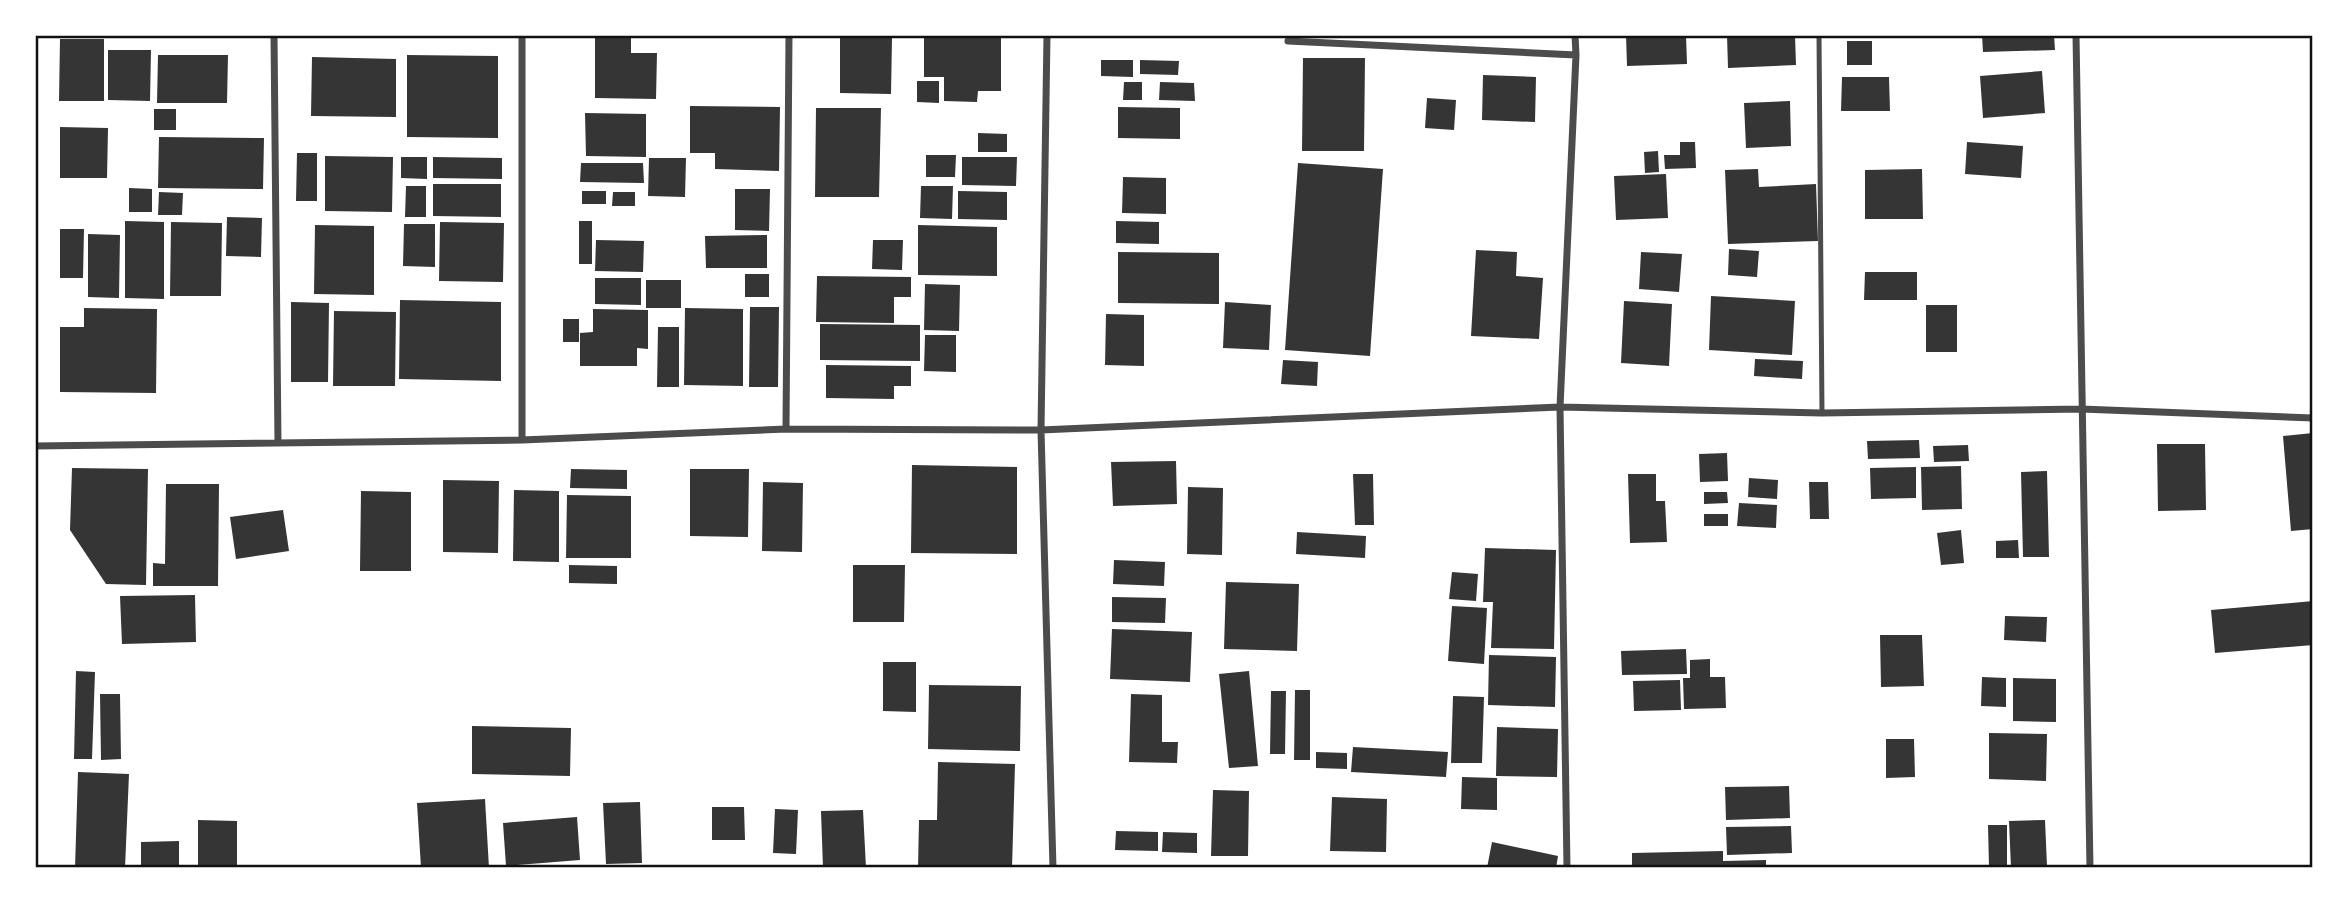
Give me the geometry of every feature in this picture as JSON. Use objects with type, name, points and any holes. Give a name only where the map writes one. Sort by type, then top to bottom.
[{"type":"street","points":[[274,35],[278,443]]},
{"type":"street","points":[[522,35],[522,440]]},
{"type":"street","points":[[786,429],[789,35]]},
{"type":"street","points":[[1047,35],[1041,430],[1052,868]]},
{"type":"street","points":[[1567,868],[1560,407],[1575,35]]},
{"type":"street","points":[[2076,35],[2090,868]]},
{"type":"street","points":[[1288,41],[1576,55]]},
{"type":"street","points":[[35,446],[522,440],[786,429],[1041,430],[1560,407],[1822,413],[2081,409],[2313,418]]},
{"type":"lane","points":[[1819,35],[1822,413]]},
{"type":"building","points":[[924,35],[1001,35],[1001,91],[978,91],[977,102],[944,101],[944,77],[924,77]]},
{"type":"building","points":[[1626,35],[1686,35],[1687,64],[1627,66]]},
{"type":"building","points":[[1727,35],[1795,35],[1796,65],[1728,68]]},
{"type":"building","points":[[1982,35],[2054,35],[2055,50],[1983,52]]},
{"type":"building","points":[[840,37],[892,38],[891,94],[840,93]]},
{"type":"building","points":[[595,38],[631,38],[631,53],[657,53],[656,99],[595,98]]},
{"type":"building","points":[[60,39],[104,39],[104,101],[59,101]]},
{"type":"building","points":[[1847,41],[1872,41],[1872,65],[1847,65]]},
{"type":"building","points":[[108,50],[151,50],[150,101],[108,100]]},
{"type":"building","points":[[158,55],[228,55],[227,103],[157,103]]},
{"type":"building","points":[[407,55],[498,56],[498,138],[407,137]]},
{"type":"building","points":[[312,57],[396,59],[396,117],[311,116]]},
{"type":"building","points":[[1303,58],[1365,58],[1364,151],[1302,151]]},
{"type":"building","points":[[1101,60],[1133,60],[1133,77],[1101,76]]},
{"type":"building","points":[[1140,60],[1179,61],[1178,75],[1140,74]]},
{"type":"building","points":[[2042,71],[2045,113],[1983,118],[1980,76]]},
{"type":"building","points":[[1483,75],[1536,77],[1535,122],[1482,120]]},
{"type":"building","points":[[1842,77],[1889,77],[1890,111],[1841,111]]},
{"type":"building","points":[[917,81],[939,81],[939,103],[917,102]]},
{"type":"building","points":[[1124,82],[1142,82],[1142,100],[1123,100]]},
{"type":"building","points":[[1160,82],[1194,83],[1195,101],[1159,100]]},
{"type":"building","points":[[1427,98],[1456,100],[1454,130],[1425,128]]},
{"type":"building","points":[[1790,101],[1791,146],[1746,148],[1744,103]]},
{"type":"building","points":[[690,106],[780,107],[779,171],[715,169],[715,153],[690,153]]},
{"type":"building","points":[[1118,107],[1180,108],[1180,139],[1118,138]]},
{"type":"building","points":[[816,108],[881,108],[879,197],[815,197]]},
{"type":"building","points":[[154,109],[176,109],[176,130],[154,130]]},
{"type":"building","points":[[585,113],[646,114],[646,157],[586,156]]},
{"type":"building","points":[[60,127],[108,128],[107,178],[60,178]]},
{"type":"building","points":[[978,133],[1007,134],[1007,152],[978,152]]},
{"type":"building","points":[[159,137],[264,138],[263,189],[158,188]]},
{"type":"building","points":[[1680,142],[1695,142],[1696,168],[1665,169],[1664,155],[1680,155]]},
{"type":"building","points":[[1967,142],[2023,146],[2021,178],[1965,174]]},
{"type":"building","points":[[1658,151],[1659,172],[1645,173],[1644,152]]},
{"type":"building","points":[[297,153],[317,153],[317,201],[296,201]]},
{"type":"building","points":[[926,155],[956,155],[955,177],[926,177]]},
{"type":"building","points":[[325,156],[393,157],[392,212],[325,211]]},
{"type":"building","points":[[401,157],[427,157],[427,179],[401,178]]},
{"type":"building","points":[[433,157],[502,158],[502,179],[433,178]]},
{"type":"building","points":[[962,157],[1017,157],[1016,186],[962,185]]},
{"type":"building","points":[[649,158],[686,158],[685,197],[648,196]]},
{"type":"building","points":[[581,163],[643,163],[644,183],[580,182]]},
{"type":"building","points":[[1298,163],[1383,169],[1370,356],[1285,350]]},
{"type":"building","points":[[1758,169],[1759,187],[1816,184],[1818,241],[1728,244],[1725,170]]},
{"type":"building","points":[[1922,169],[1923,219],[1865,219],[1865,170]]},
{"type":"building","points":[[1666,174],[1668,218],[1616,220],[1614,176]]},
{"type":"building","points":[[1123,177],[1166,178],[1166,214],[1122,213]]},
{"type":"building","points":[[433,184],[501,184],[501,217],[433,216]]},
{"type":"building","points":[[406,186],[426,186],[426,217],[405,217]]},
{"type":"building","points":[[921,186],[953,186],[952,219],[920,218]]},
{"type":"building","points":[[129,188],[152,189],[152,212],[129,212]]},
{"type":"building","points":[[735,189],[770,189],[769,231],[735,230]]},
{"type":"building","points":[[582,191],[606,191],[606,204],[582,204]]},
{"type":"building","points":[[958,191],[1007,192],[1007,220],[958,219]]},
{"type":"building","points":[[159,192],[183,193],[182,215],[158,215]]},
{"type":"building","points":[[613,192],[635,192],[635,206],[612,206]]},
{"type":"building","points":[[227,217],[262,218],[261,257],[226,256]]},
{"type":"building","points":[[125,221],[164,222],[164,299],[125,298]]},
{"type":"building","points":[[579,221],[592,221],[592,264],[579,264]]},
{"type":"building","points":[[1116,221],[1159,222],[1159,244],[1116,243]]},
{"type":"building","points":[[171,222],[222,223],[221,296],[170,296]]},
{"type":"building","points":[[440,222],[504,223],[503,282],[439,281]]},
{"type":"building","points":[[404,224],[435,224],[435,267],[403,266]]},
{"type":"building","points":[[315,225],[374,226],[374,295],[314,294]]},
{"type":"building","points":[[918,225],[997,227],[997,276],[918,275]]},
{"type":"building","points":[[60,229],[84,229],[83,278],[60,278]]},
{"type":"building","points":[[88,234],[120,235],[119,298],[88,297]]},
{"type":"building","points":[[767,235],[767,268],[706,268],[705,236]]},
{"type":"building","points":[[596,240],[644,241],[643,272],[595,271]]},
{"type":"building","points":[[873,240],[903,240],[902,270],[872,269]]},
{"type":"building","points":[[1729,249],[1759,251],[1757,277],[1728,275]]},
{"type":"building","points":[[1476,250],[1517,252],[1516,276],[1543,278],[1539,339],[1471,336]]},
{"type":"building","points":[[1118,252],[1219,253],[1219,304],[1118,303]]},
{"type":"building","points":[[1641,252],[1682,254],[1679,292],[1639,289]]},
{"type":"building","points":[[1865,272],[1917,272],[1917,300],[1864,300]]},
{"type":"building","points":[[745,274],[769,274],[769,297],[745,297]]},
{"type":"building","points":[[817,276],[911,277],[911,297],[894,297],[894,323],[816,322]]},
{"type":"building","points":[[595,278],[641,278],[641,305],[595,304]]},
{"type":"building","points":[[646,280],[681,280],[681,308],[646,308]]},
{"type":"building","points":[[925,284],[960,285],[959,331],[924,330]]},
{"type":"building","points":[[1711,296],[1795,301],[1792,355],[1709,350]]},
{"type":"building","points":[[400,300],[501,302],[501,381],[399,379]]},
{"type":"building","points":[[1624,301],[1672,304],[1669,366],[1621,363]]},
{"type":"building","points":[[291,302],[329,303],[328,382],[291,382]]},
{"type":"building","points":[[1225,302],[1271,305],[1269,350],[1223,348]]},
{"type":"building","points":[[1926,305],[1957,305],[1957,352],[1926,352]]},
{"type":"building","points":[[750,307],[779,307],[778,387],[749,387]]},
{"type":"building","points":[[84,308],[157,309],[156,393],[60,392],[60,327],[84,327]]},
{"type":"building","points":[[685,308],[743,309],[743,386],[684,385]]},
{"type":"building","points":[[593,309],[648,310],[648,349],[637,348],[637,366],[580,366],[580,333],[593,332]]},
{"type":"building","points":[[334,311],[396,312],[395,386],[333,386]]},
{"type":"building","points":[[1106,314],[1144,315],[1144,366],[1105,365]]},
{"type":"building","points":[[563,319],[579,319],[579,342],[563,342]]},
{"type":"building","points":[[820,324],[920,325],[920,361],[820,360]]},
{"type":"building","points":[[658,327],[679,327],[679,387],[657,387]]},
{"type":"building","points":[[925,335],[956,335],[956,372],[924,371]]},
{"type":"building","points":[[1755,359],[1803,361],[1802,379],[1754,376]]},
{"type":"building","points":[[1283,360],[1318,362],[1317,386],[1281,384]]},
{"type":"building","points":[[826,365],[911,366],[911,386],[894,386],[894,399],[826,398]]},
{"type":"building","points":[[2313,433],[2313,529],[2291,531],[2283,436]]},
{"type":"building","points":[[1919,440],[1920,458],[1868,459],[1867,441]]},
{"type":"building","points":[[2157,444],[2205,444],[2206,510],[2158,511]]},
{"type":"building","points":[[1968,445],[1969,461],[1934,462],[1933,446]]},
{"type":"building","points":[[1727,453],[1728,481],[1700,482],[1699,454]]},
{"type":"building","points":[[1176,461],[1177,504],[1113,506],[1111,462]]},
{"type":"building","points":[[912,465],[1017,467],[1017,554],[911,553]]},
{"type":"building","points":[[1961,466],[1962,509],[1922,510],[1921,467]]},
{"type":"building","points":[[1916,467],[1916,498],[1871,499],[1870,468]]},
{"type":"building","points":[[72,468],[148,469],[146,585],[106,584],[70,530]]},
{"type":"building","points":[[571,469],[627,470],[627,489],[570,488]]},
{"type":"building","points":[[690,469],[749,469],[748,537],[690,536]]},
{"type":"building","points":[[2047,471],[2049,557],[2023,557],[2021,472]]},
{"type":"building","points":[[1353,474],[1373,474],[1374,525],[1355,525]]},
{"type":"building","points":[[1628,474],[1656,474],[1656,501],[1665,501],[1667,542],[1630,543]]},
{"type":"building","points":[[1749,478],[1778,480],[1777,499],[1748,497]]},
{"type":"building","points":[[443,480],[499,481],[498,553],[443,552]]},
{"type":"building","points":[[763,482],[803,483],[802,552],[762,551]]},
{"type":"building","points":[[1809,482],[1828,482],[1829,519],[1810,519]]},
{"type":"building","points":[[166,484],[219,484],[218,586],[153,586],[153,563],[165,564]]},
{"type":"building","points":[[1188,487],[1223,488],[1222,555],[1187,554]]},
{"type":"building","points":[[514,490],[559,491],[559,562],[513,561]]},
{"type":"building","points":[[361,491],[411,492],[411,571],[360,571]]},
{"type":"building","points":[[1704,492],[1727,492],[1728,503],[1704,504]]},
{"type":"building","points":[[567,495],[631,496],[631,558],[566,558]]},
{"type":"building","points":[[1739,503],[1777,505],[1776,528],[1737,526]]},
{"type":"building","points":[[283,510],[289,551],[236,559],[230,517]]},
{"type":"building","points":[[1704,514],[1728,514],[1728,526],[1704,526]]},
{"type":"building","points":[[1961,530],[1964,563],[1941,565],[1937,533]]},
{"type":"building","points":[[1297,532],[1366,536],[1365,558],[1296,554]]},
{"type":"building","points":[[2018,540],[2019,558],[1996,558],[1996,541]]},
{"type":"building","points":[[1485,548],[1556,550],[1554,649],[1491,648],[1493,602],[1483,602]]},
{"type":"building","points":[[1114,560],[1165,562],[1164,586],[1113,584]]},
{"type":"building","points":[[569,565],[617,566],[617,584],[569,583]]},
{"type":"building","points":[[853,565],[905,565],[904,622],[853,622]]},
{"type":"building","points":[[1452,572],[1478,574],[1476,601],[1449,599]]},
{"type":"building","points":[[1226,582],[1299,584],[1297,651],[1224,649]]},
{"type":"building","points":[[195,595],[196,642],[122,644],[120,596]]},
{"type":"building","points":[[1112,597],[1166,598],[1165,623],[1112,622]]},
{"type":"building","points":[[2313,601],[2313,645],[2215,653],[2211,610]]},
{"type":"building","points":[[1452,606],[1487,608],[1484,664],[1448,661]]},
{"type":"building","points":[[2005,616],[2047,617],[2046,642],[2004,640]]},
{"type":"building","points":[[1112,629],[1192,632],[1190,682],[1110,679]]},
{"type":"building","points":[[1880,635],[1922,635],[1924,686],[1881,687]]},
{"type":"building","points":[[1686,649],[1687,674],[1622,675],[1621,651]]},
{"type":"building","points":[[1489,655],[1556,657],[1555,707],[1488,705]]},
{"type":"building","points":[[1710,659],[1710,677],[1725,677],[1726,708],[1684,709],[1683,678],[1690,678],[1690,660]]},
{"type":"building","points":[[883,662],[916,662],[916,712],[883,711]]},
{"type":"building","points":[[76,671],[95,672],[92,759],[74,759]]},
{"type":"building","points":[[1249,671],[1258,766],[1229,768],[1219,674]]},
{"type":"building","points":[[1982,677],[2006,678],[2006,707],[1981,706]]},
{"type":"building","points":[[2013,678],[2056,679],[2056,722],[2013,721]]},
{"type":"building","points":[[1680,680],[1681,710],[1634,711],[1633,681]]},
{"type":"building","points":[[929,685],[1021,686],[1020,751],[928,749]]},
{"type":"building","points":[[1295,690],[1310,690],[1310,760],[1294,760]]},
{"type":"building","points":[[1271,691],[1286,691],[1285,754],[1270,754]]},
{"type":"building","points":[[100,694],[120,694],[121,759],[101,760]]},
{"type":"building","points":[[1131,694],[1162,695],[1162,742],[1178,742],[1177,763],[1129,762]]},
{"type":"building","points":[[1453,696],[1484,697],[1482,763],[1451,763]]},
{"type":"building","points":[[472,726],[571,728],[570,776],[472,774]]},
{"type":"building","points":[[1497,727],[1558,729],[1557,777],[1496,776]]},
{"type":"building","points":[[1989,733],[2047,734],[2046,781],[1989,779]]},
{"type":"building","points":[[1886,739],[1914,739],[1915,777],[1886,778]]},
{"type":"building","points":[[1353,747],[1448,752],[1446,777],[1351,772]]},
{"type":"building","points":[[1316,752],[1347,753],[1347,769],[1316,768]]},
{"type":"building","points":[[938,762],[1015,764],[1012,868],[918,868],[919,820],[937,820]]},
{"type":"building","points":[[78,772],[129,774],[125,868],[75,868]]},
{"type":"building","points":[[1462,777],[1497,778],[1497,810],[1461,809]]},
{"type":"building","points":[[1789,786],[1790,818],[1726,820],[1725,787]]},
{"type":"building","points":[[1213,790],[1249,791],[1248,856],[1211,856]]},
{"type":"building","points":[[1332,797],[1387,799],[1386,852],[1330,851]]},
{"type":"building","points":[[485,799],[489,868],[421,868],[417,803]]},
{"type":"building","points":[[640,802],[642,863],[606,864],[603,803]]},
{"type":"building","points":[[712,807],[744,807],[745,840],[712,840]]},
{"type":"building","points":[[775,809],[798,810],[796,854],[773,853]]},
{"type":"building","points":[[863,810],[866,868],[823,868],[821,811]]},
{"type":"building","points":[[577,817],[580,860],[506,866],[503,823]]},
{"type":"building","points":[[198,820],[237,821],[237,868],[198,868]]},
{"type":"building","points":[[2045,820],[2047,866],[2011,868],[2009,821]]},
{"type":"building","points":[[1988,825],[2007,825],[2007,868],[1989,868]]},
{"type":"building","points":[[1791,826],[1792,853],[1727,855],[1726,827]]},
{"type":"building","points":[[1116,831],[1158,832],[1158,851],[1115,850]]},
{"type":"building","points":[[1163,832],[1197,833],[1197,853],[1162,852]]},
{"type":"building","points":[[179,841],[179,868],[141,868],[141,842]]},
{"type":"building","points":[[1492,842],[1558,856],[1556,868],[1487,868]]},
{"type":"building","points":[[1723,851],[1723,861],[1766,860],[1766,868],[1632,868],[1632,853]]}]
